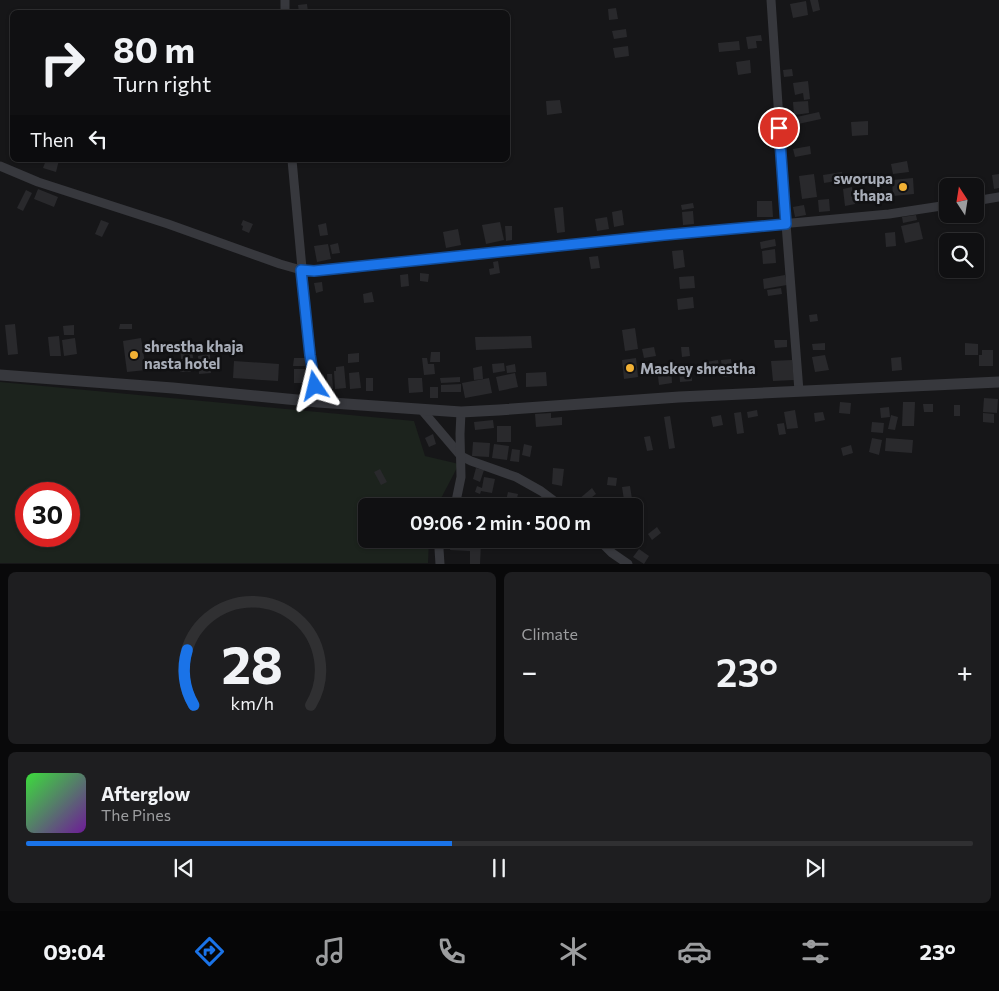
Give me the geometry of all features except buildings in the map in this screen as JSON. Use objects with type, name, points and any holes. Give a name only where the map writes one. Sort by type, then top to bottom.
[{"type":"street","points":[[771,0],[799,390]]},
{"type":"street","points":[[292,162],[310,355],[318,402]]},
{"type":"street","points":[[0,166],[38,182],[177,227],[280,264],[301,270],[314,271],[889,214],[939,206]]},
{"type":"street","points":[[984,200],[999,197]]},
{"type":"street","points":[[0,376],[173,388],[318,402],[461,412],[799,390],[999,382]]},
{"type":"street","points":[[421,409],[461,456],[516,477],[551,498]]},
{"type":"street","points":[[457,498],[461,477],[461,412]]},
{"type":"street","points":[[440,548],[440,564]]},
{"type":"street","points":[[607,548],[628,564]]},
{"type":"shaded area","points":[[0,382],[414,421],[425,456],[459,464],[441,498],[358,498],[358,548],[429,548],[428,563],[0,563]]},
{"type":"place","name":"sworupa thapa","points":[[903,187]]},
{"type":"place","name":"shrestha khaja nasta hotel","points":[[134,355]]},
{"type":"place","name":"Maskey shrestha","points":[[630,368]]},
{"type":"route","points":[[315,386],[301,270],[314,271],[786,224],[779,128]]}]
